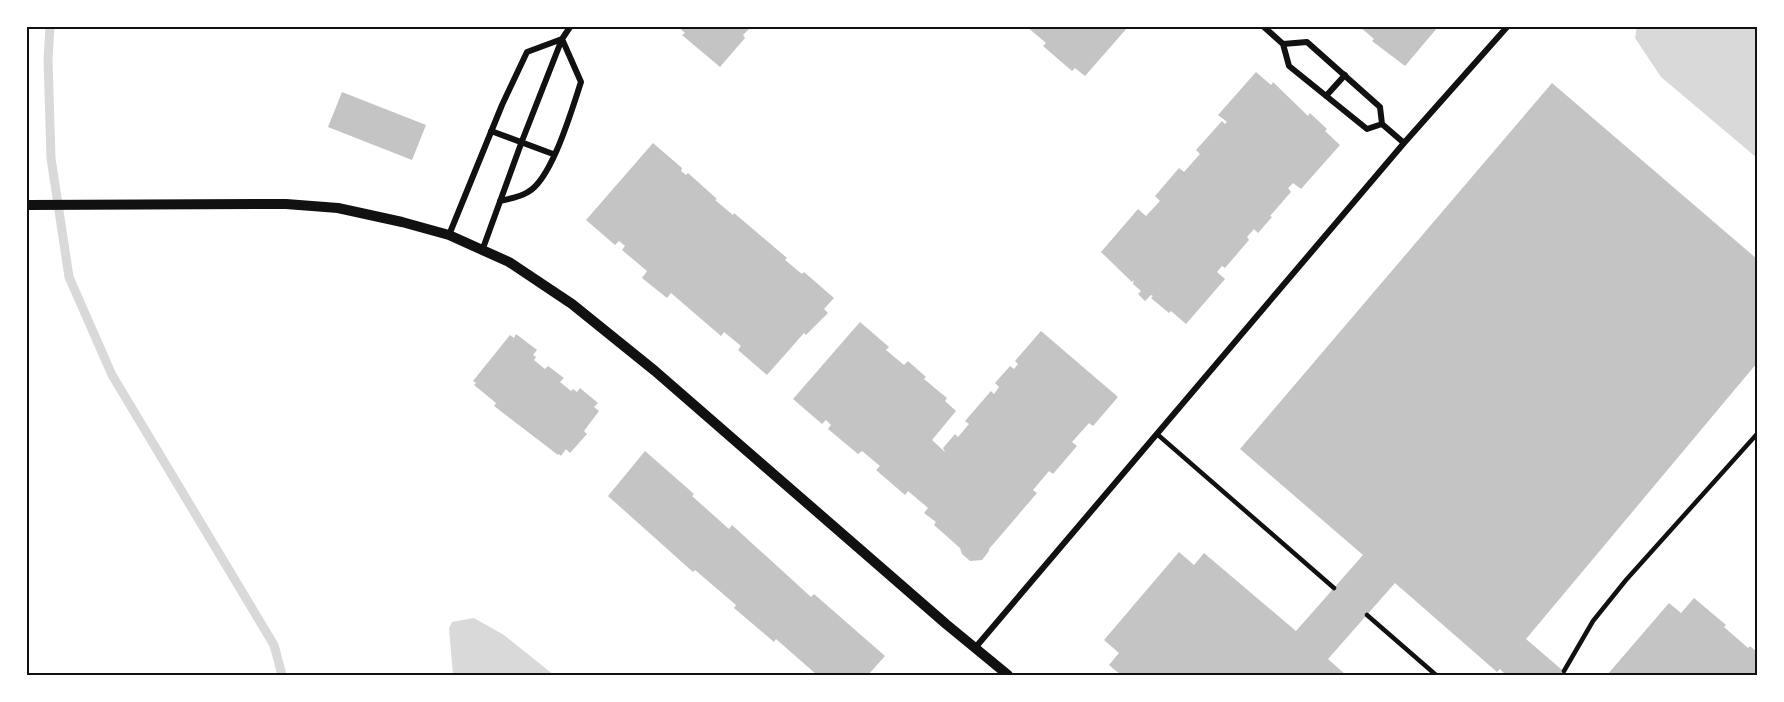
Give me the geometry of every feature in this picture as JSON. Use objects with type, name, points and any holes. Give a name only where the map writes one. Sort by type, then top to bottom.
[{"type":"street","points":[[482,251],[562,39],[570,27]]},
{"type":"street","points":[[1264,27],[1283,44],[1289,66],[1367,129],[1382,124]]},
{"type":"street","points":[[975,648],[1404,143],[1508,27]]},
{"type":"street","points":[[449,235],[491,130],[527,52],[562,39]]},
{"type":"street","points":[[500,201],[528,192],[542,179],[565,130],[581,82],[562,39]]},
{"type":"street","points":[[1283,44],[1307,42],[1380,107],[1382,124],[1404,143]]},
{"type":"street","points":[[1326,96],[1345,75]]},
{"type":"street","points":[[491,130],[554,154]]},
{"type":"street","points":[[27,205],[286,204],[338,208],[449,235],[509,262],[572,304],[667,381],[1008,675]]},
{"type":"lane","points":[[1157,434],[1334,588]]},
{"type":"lane","points":[[1564,671],[1593,621],[1626,580],[1757,434]]},
{"type":"lane","points":[[1366,615],[1436,675]]},
{"type":"shaded area","points":[[1637,27],[1757,27],[1757,158],[1661,77],[1635,38]]},
{"type":"shaded area","points":[[474,618],[504,635],[554,675],[453,675],[449,628],[452,622]]},
{"type":"building","points":[[678,27],[751,27],[743,35],[745,38],[720,67],[682,35],[685,33]]},
{"type":"building","points":[[1027,27],[1128,27],[1085,76],[1075,68],[1072,71],[1043,46],[1046,43]]},
{"type":"building","points":[[1360,27],[1438,27],[1405,66],[1372,41],[1374,39]]},
{"type":"building","points":[[1256,72],[1271,85],[1273,82],[1308,116],[1310,113],[1340,145],[1301,189],[1293,183],[1288,188],[1291,192],[1270,216],[1272,217],[1258,233],[1254,229],[1247,237],[1249,240],[1225,268],[1222,266],[1217,272],[1225,279],[1186,324],[1151,298],[1153,296],[1151,295],[1145,301],[1138,294],[1141,291],[1133,284],[1134,280],[1132,282],[1101,252],[1138,209],[1146,216],[1160,201],[1155,196],[1179,168],[1184,172],[1200,154],[1196,150],[1222,121],[1225,124],[1227,122],[1218,115]]},
{"type":"building","points":[[1552,83],[1757,259],[1757,363],[1526,639],[1568,675],[1506,675],[1500,669],[1497,672],[1395,583],[1328,659],[1346,675],[1121,675],[1109,665],[1119,653],[1104,640],[1179,552],[1194,565],[1204,553],[1296,631],[1363,555],[1240,449]]},
{"type":"building","points":[[342,92],[426,125],[412,160],[328,127]]},
{"type":"building","points":[[653,143],[682,168],[681,171],[686,175],[688,173],[717,199],[715,200],[787,258],[785,260],[802,274],[804,272],[834,298],[824,309],[828,313],[806,335],[804,333],[767,375],[738,350],[741,346],[724,332],[721,336],[671,293],[667,298],[642,278],[647,271],[622,250],[625,246],[619,241],[615,245],[586,220]]},
{"type":"building","points":[[860,322],[889,347],[886,350],[904,365],[908,361],[926,377],[924,379],[947,398],[945,401],[956,411],[932,440],[945,452],[943,448],[955,434],[958,437],[969,424],[965,421],[991,391],[994,394],[999,387],[995,383],[1010,366],[1014,369],[1018,364],[1015,361],[1041,331],[1118,397],[1093,426],[1089,423],[1072,442],[1077,446],[1053,474],[1049,471],[1033,490],[1037,493],[982,560],[970,561],[962,554],[960,548],[934,525],[936,522],[924,513],[928,508],[908,491],[905,495],[876,470],[880,466],[862,451],[858,454],[828,429],[831,425],[826,420],[822,424],[793,399]]},
{"type":"building","points":[[516,334],[537,350],[533,355],[536,357],[534,360],[545,369],[548,366],[564,378],[560,382],[571,391],[573,389],[577,392],[580,388],[598,403],[594,407],[599,411],[584,431],[587,434],[570,453],[566,449],[561,456],[558,455],[494,406],[496,403],[474,385],[476,383],[473,381],[510,335],[514,338]]},
{"type":"building","points":[[645,451],[694,494],[692,496],[729,529],[732,525],[811,597],[814,594],[885,656],[868,675],[817,675],[776,639],[774,642],[734,608],[736,605],[695,570],[693,572],[608,496]]},
{"type":"building","points":[[1694,598],[1726,625],[1724,627],[1748,648],[1750,646],[1757,652],[1757,675],[1607,675],[1669,603],[1681,613]]},
{"type":"waterway","points":[[50,27],[48,59],[51,158],[69,277],[112,375],[274,645],[282,675]]}]
